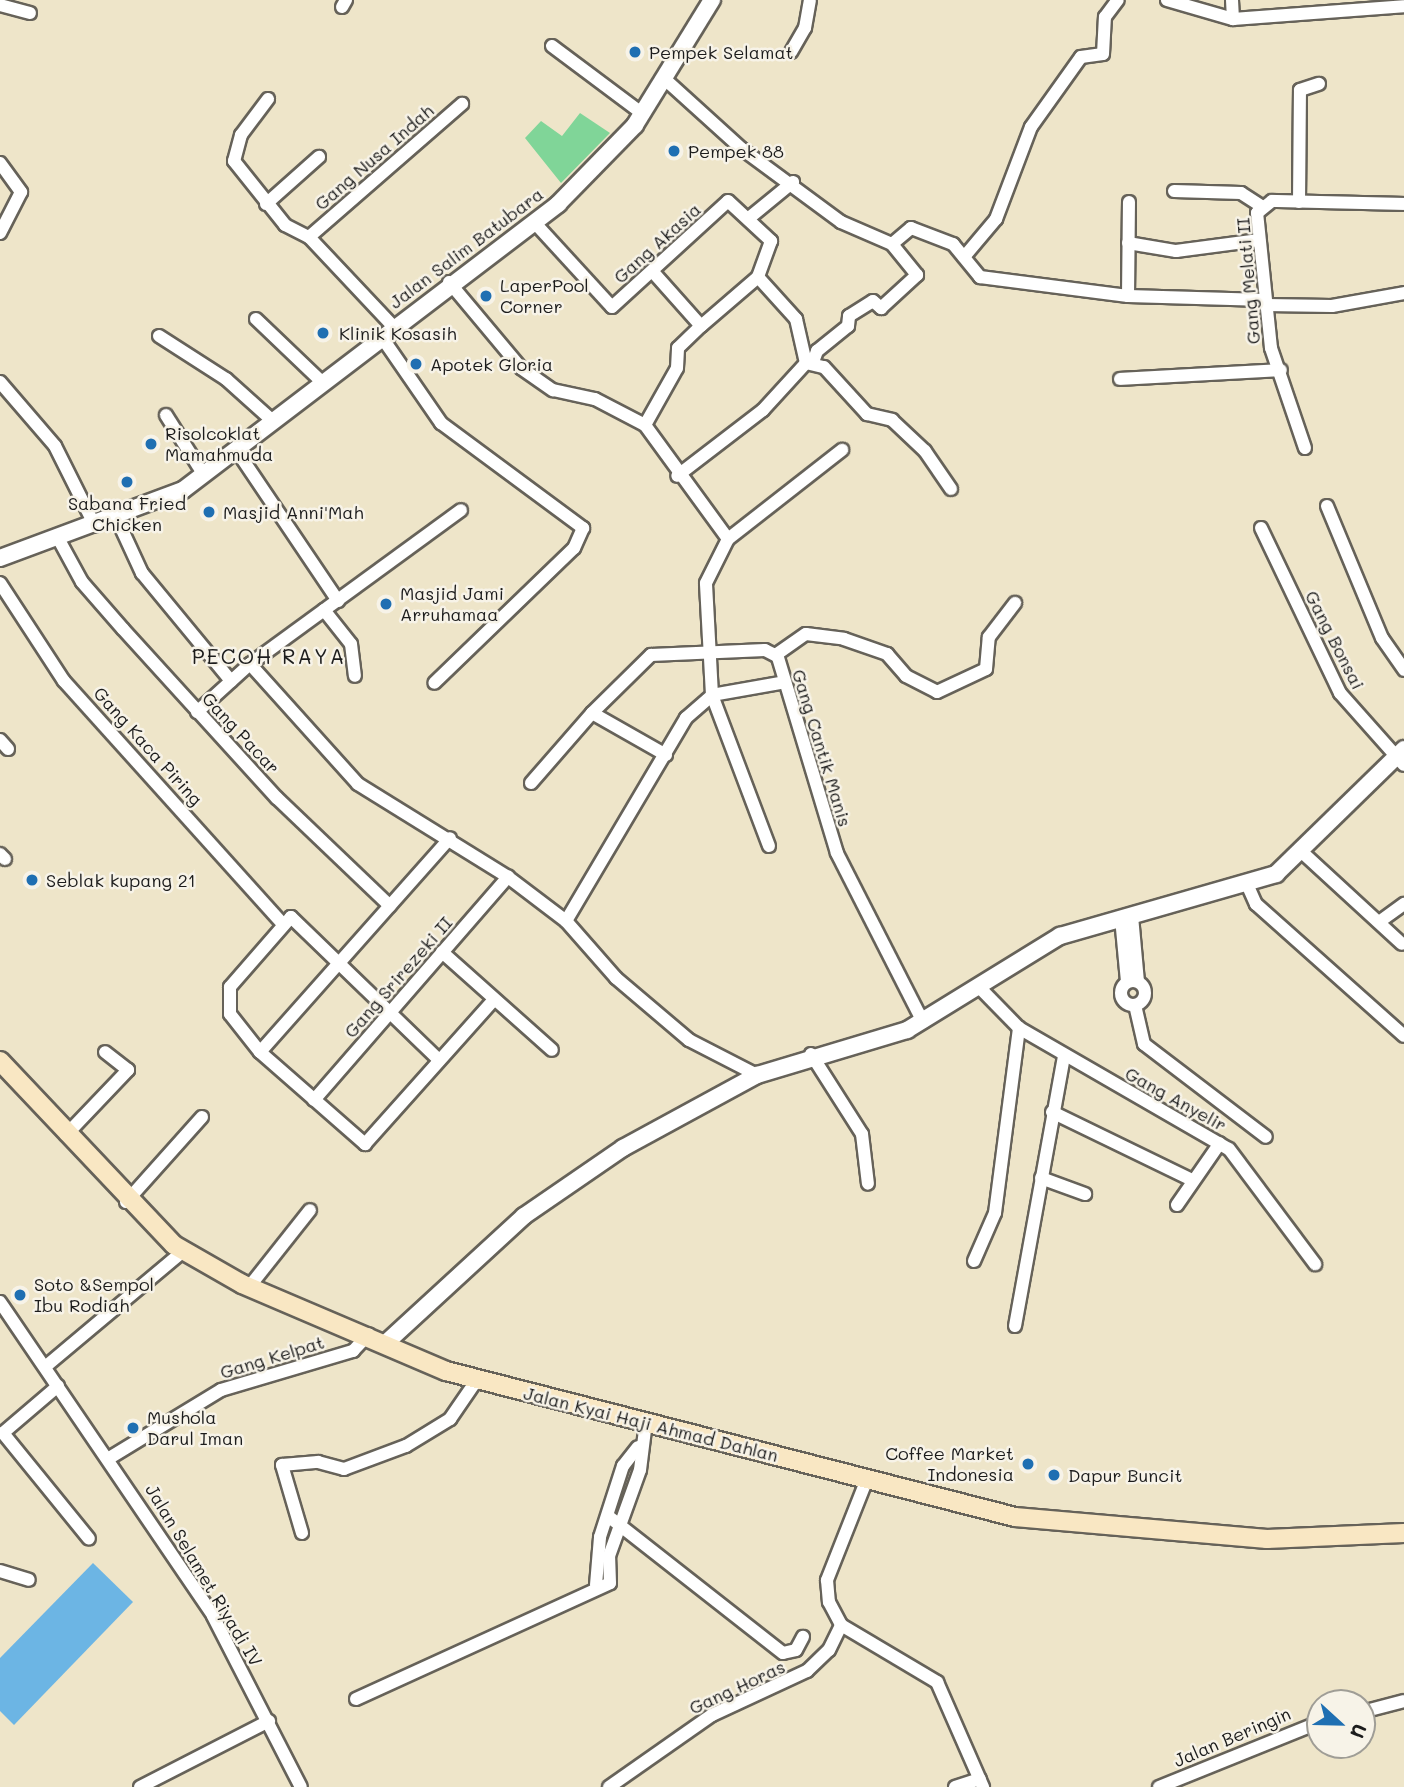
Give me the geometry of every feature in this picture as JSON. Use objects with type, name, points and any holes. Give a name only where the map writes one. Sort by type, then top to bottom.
[{"type":"main road","name":"Jalan Kyai Haji Ahmad Dahlan","points":[[0,1061],[126,1202],[183,1251],[249,1287],[369,1334],[476,1381],[1050,1522],[1268,1539],[1404,1533]]},
{"type":"street","name":"Jalan Salim Batubara","points":[[0,558],[117,519],[204,475],[449,282],[534,222],[584,182],[643,114],[667,82],[712,0]]},
{"type":"street","points":[[791,52],[805,28],[810,0]]},
{"type":"street","points":[[964,257],[996,219],[1031,127],[1081,57],[1103,54],[1105,17],[1118,0]]},
{"type":"street","points":[[1167,0],[1233,19],[1404,6]]},
{"type":"street","points":[[1232,0],[1233,19]]},
{"type":"street","points":[[0,5],[30,13]]},
{"type":"street","points":[[552,46],[643,114]]},
{"type":"street","points":[[667,82],[742,149],[793,182],[841,222],[892,244],[917,275],[881,308],[873,301],[849,316],[848,326],[817,351],[810,363],[764,410],[677,476]]},
{"type":"street","points":[[1298,202],[1300,90],[1319,84]]},
{"type":"street","points":[[268,99],[233,151],[238,169],[266,204],[309,237],[387,331],[441,423],[583,528],[574,548],[434,683]]},
{"type":"street","name":"Gang Nusa Indah","points":[[309,237],[462,104]]},
{"type":"street","points":[[266,204],[319,157]]},
{"type":"street","points":[[0,163],[20,195],[0,233]]},
{"type":"street","points":[[645,425],[677,368],[678,348],[758,277],[772,245],[749,218],[793,182]]},
{"type":"street","points":[[1174,191],[1241,192],[1261,206]]},
{"type":"street","name":"Gang Akasia","points":[[534,222],[610,306],[653,272],[726,202],[749,218]]},
{"type":"street","points":[[1128,296],[1129,202]]},
{"type":"street","name":"Gang Melati II","points":[[1305,448],[1281,370],[1266,303],[1259,240],[1261,206],[1298,202],[1404,204]]},
{"type":"street","points":[[892,244],[911,228],[953,244],[978,275],[996,283],[1128,296],[1332,306],[1404,293]]},
{"type":"street","points":[[1128,243],[1176,251],[1259,240]]},
{"type":"street","points":[[653,272],[701,326]]},
{"type":"street","points":[[758,277],[796,319],[810,363],[867,414],[892,420],[925,450],[951,489]]},
{"type":"street","points":[[449,282],[497,346],[531,376],[645,425],[677,476],[728,539]]},
{"type":"street","points":[[256,318],[323,383]]},
{"type":"street","points":[[159,336],[226,379],[274,422]]},
{"type":"street","points":[[1120,379],[1281,370]]},
{"type":"street","points":[[0,382],[55,446],[95,526]]},
{"type":"street","points":[[166,415],[204,475]]},
{"type":"street","points":[[769,846],[712,695],[706,583],[728,539],[842,450]]},
{"type":"street","points":[[237,451],[338,601]]},
{"type":"street","points":[[1326,506],[1387,647],[1404,670]]},
{"type":"street","points":[[197,712],[250,664],[461,510]]},
{"type":"street","points":[[117,519],[142,573],[232,681]]},
{"type":"street","name":"Gang Bonsai","points":[[1261,528],[1340,693],[1402,756]]},
{"type":"street","name":"Gang Pacar","points":[[58,538],[82,582],[197,712],[390,906]]},
{"type":"street","name":"Gang Kaca Piring","points":[[0,583],[64,681],[282,923],[294,918],[338,964]]},
{"type":"street","name":"Gang Cantik Manis","points":[[923,1022],[837,853],[780,683],[777,656],[782,645],[806,634],[844,639],[887,654],[906,676],[937,692],[986,669],[989,637],[1015,603]]},
{"type":"street","points":[[324,610],[351,644],[355,676]]},
{"type":"street","points":[[531,783],[592,713],[651,654],[765,650],[777,656]]},
{"type":"street","points":[[250,664],[358,784],[450,838],[508,877],[566,921],[616,978],[689,1040],[757,1075]]},
{"type":"street","points":[[566,921],[686,718],[712,695],[780,683]]},
{"type":"street","points":[[592,713],[666,755]]},
{"type":"street","points":[[387,1342],[549,1198],[622,1148],[757,1075],[811,1054],[923,1022],[1059,936],[1276,874],[1303,853],[1402,756]]},
{"type":"street","points":[[260,1052],[450,838]]},
{"type":"street","points":[[1303,853],[1402,944]]},
{"type":"street","name":"Gang Srirezeki II","points":[[314,1100],[508,877]]},
{"type":"street","points":[[1247,884],[1256,904],[1404,1037]]},
{"type":"street","points":[[1379,922],[1404,904]]},
{"type":"street","points":[[1126,917],[1133,982],[1145,995],[1135,1004]]},
{"type":"street","points":[[282,923],[239,970],[227,1007],[260,1052],[369,1144],[493,1000]]},
{"type":"street","points":[[442,953],[552,1050]]},
{"type":"street","points":[[338,964],[439,1060]]},
{"type":"street","points":[[1133,982],[1121,995],[1135,1004],[1144,1044],[1266,1137]]},
{"type":"street","name":"Gang Anyelir","points":[[980,988],[1018,1028],[1220,1143],[1315,1264]]},
{"type":"street","points":[[974,1261],[995,1213],[1018,1028]]},
{"type":"street","points":[[66,1135],[128,1070],[105,1052]]},
{"type":"street","points":[[811,1054],[862,1134],[868,1184]]},
{"type":"street","points":[[1016,1326],[1064,1056]]},
{"type":"street","points":[[1052,1112],[1192,1181]]},
{"type":"street","points":[[126,1202],[202,1117]]},
{"type":"street","points":[[1178,1205],[1220,1143]]},
{"type":"street","points":[[1041,1178],[1085,1194]]},
{"type":"street","points":[[249,1287],[310,1210]]},
{"type":"street","points":[[45,1367],[183,1251]]},
{"type":"street","name":"Jalan Selamet Riyadi IV","points":[[0,1302],[111,1457],[213,1616],[301,1787]]},
{"type":"street","name":"Gang Kelpat","points":[[111,1457],[221,1390],[353,1351],[369,1334]]},
{"type":"street","points":[[302,1533],[282,1465],[318,1462],[344,1469],[395,1451],[450,1419],[476,1381]]},
{"type":"street","points":[[58,1386],[4,1433],[89,1539]]},
{"type":"street","points":[[596,1586],[596,1554],[624,1466],[638,1447],[646,1422]]},
{"type":"street","points":[[356,1699],[596,1586],[610,1583],[609,1556],[640,1469],[638,1447]]},
{"type":"street","points":[[867,1479],[826,1586],[841,1625],[937,1682],[981,1783],[955,1787]]},
{"type":"street","points":[[608,1516],[783,1653],[796,1650],[803,1637]]},
{"type":"street","points":[[0,1571],[29,1580]]},
{"type":"street","name":"Gang Horas","points":[[609,1787],[712,1715],[807,1671],[829,1650],[841,1625]]},
{"type":"street","points":[[1376,1708],[1404,1701]]},
{"type":"street","points":[[140,1787],[269,1721]]},
{"type":"street","name":"Jalan Beringin","points":[[1159,1787],[1306,1728]]},
{"type":"green space","points":[[580,113],[610,133],[561,183],[525,138],[541,121],[562,136]]},
{"type":"water","points":[[93,1563],[133,1602],[14,1725],[0,1711],[0,1658]]},
{"type":"place","name":"Pempek Selamat","points":[[635,52]]},
{"type":"place","name":"Pempek 88","points":[[674,151]]},
{"type":"place","name":"LaperPool Corner","points":[[486,296]]},
{"type":"place","name":"Klinik Kosasih","points":[[323,333]]},
{"type":"place","name":"Apotek Gloria","points":[[416,364]]},
{"type":"place","name":"Risolcoklat Mamahmuda","points":[[151,444]]},
{"type":"place","name":"Sabana Fried Chicken","points":[[127,482]]},
{"type":"place","name":"Masjid Anni'Mah","points":[[209,512]]},
{"type":"place","name":"Masjid Jami Arruhamaa","points":[[386,604]]},
{"type":"place","name":"Seblak kupang 21","points":[[32,880]]},
{"type":"place","name":"Soto &Sempol Ibu Rodiah","points":[[20,1295]]},
{"type":"place","name":"Mushola Darul Iman","points":[[133,1428]]},
{"type":"place","name":"Coffee Market Indonesia","points":[[1028,1464]]},
{"type":"place","name":"Dapur Buncit","points":[[1054,1475]]},
{"type":"district","name":"PECOH RAYA","points":[[269,656]]}]
